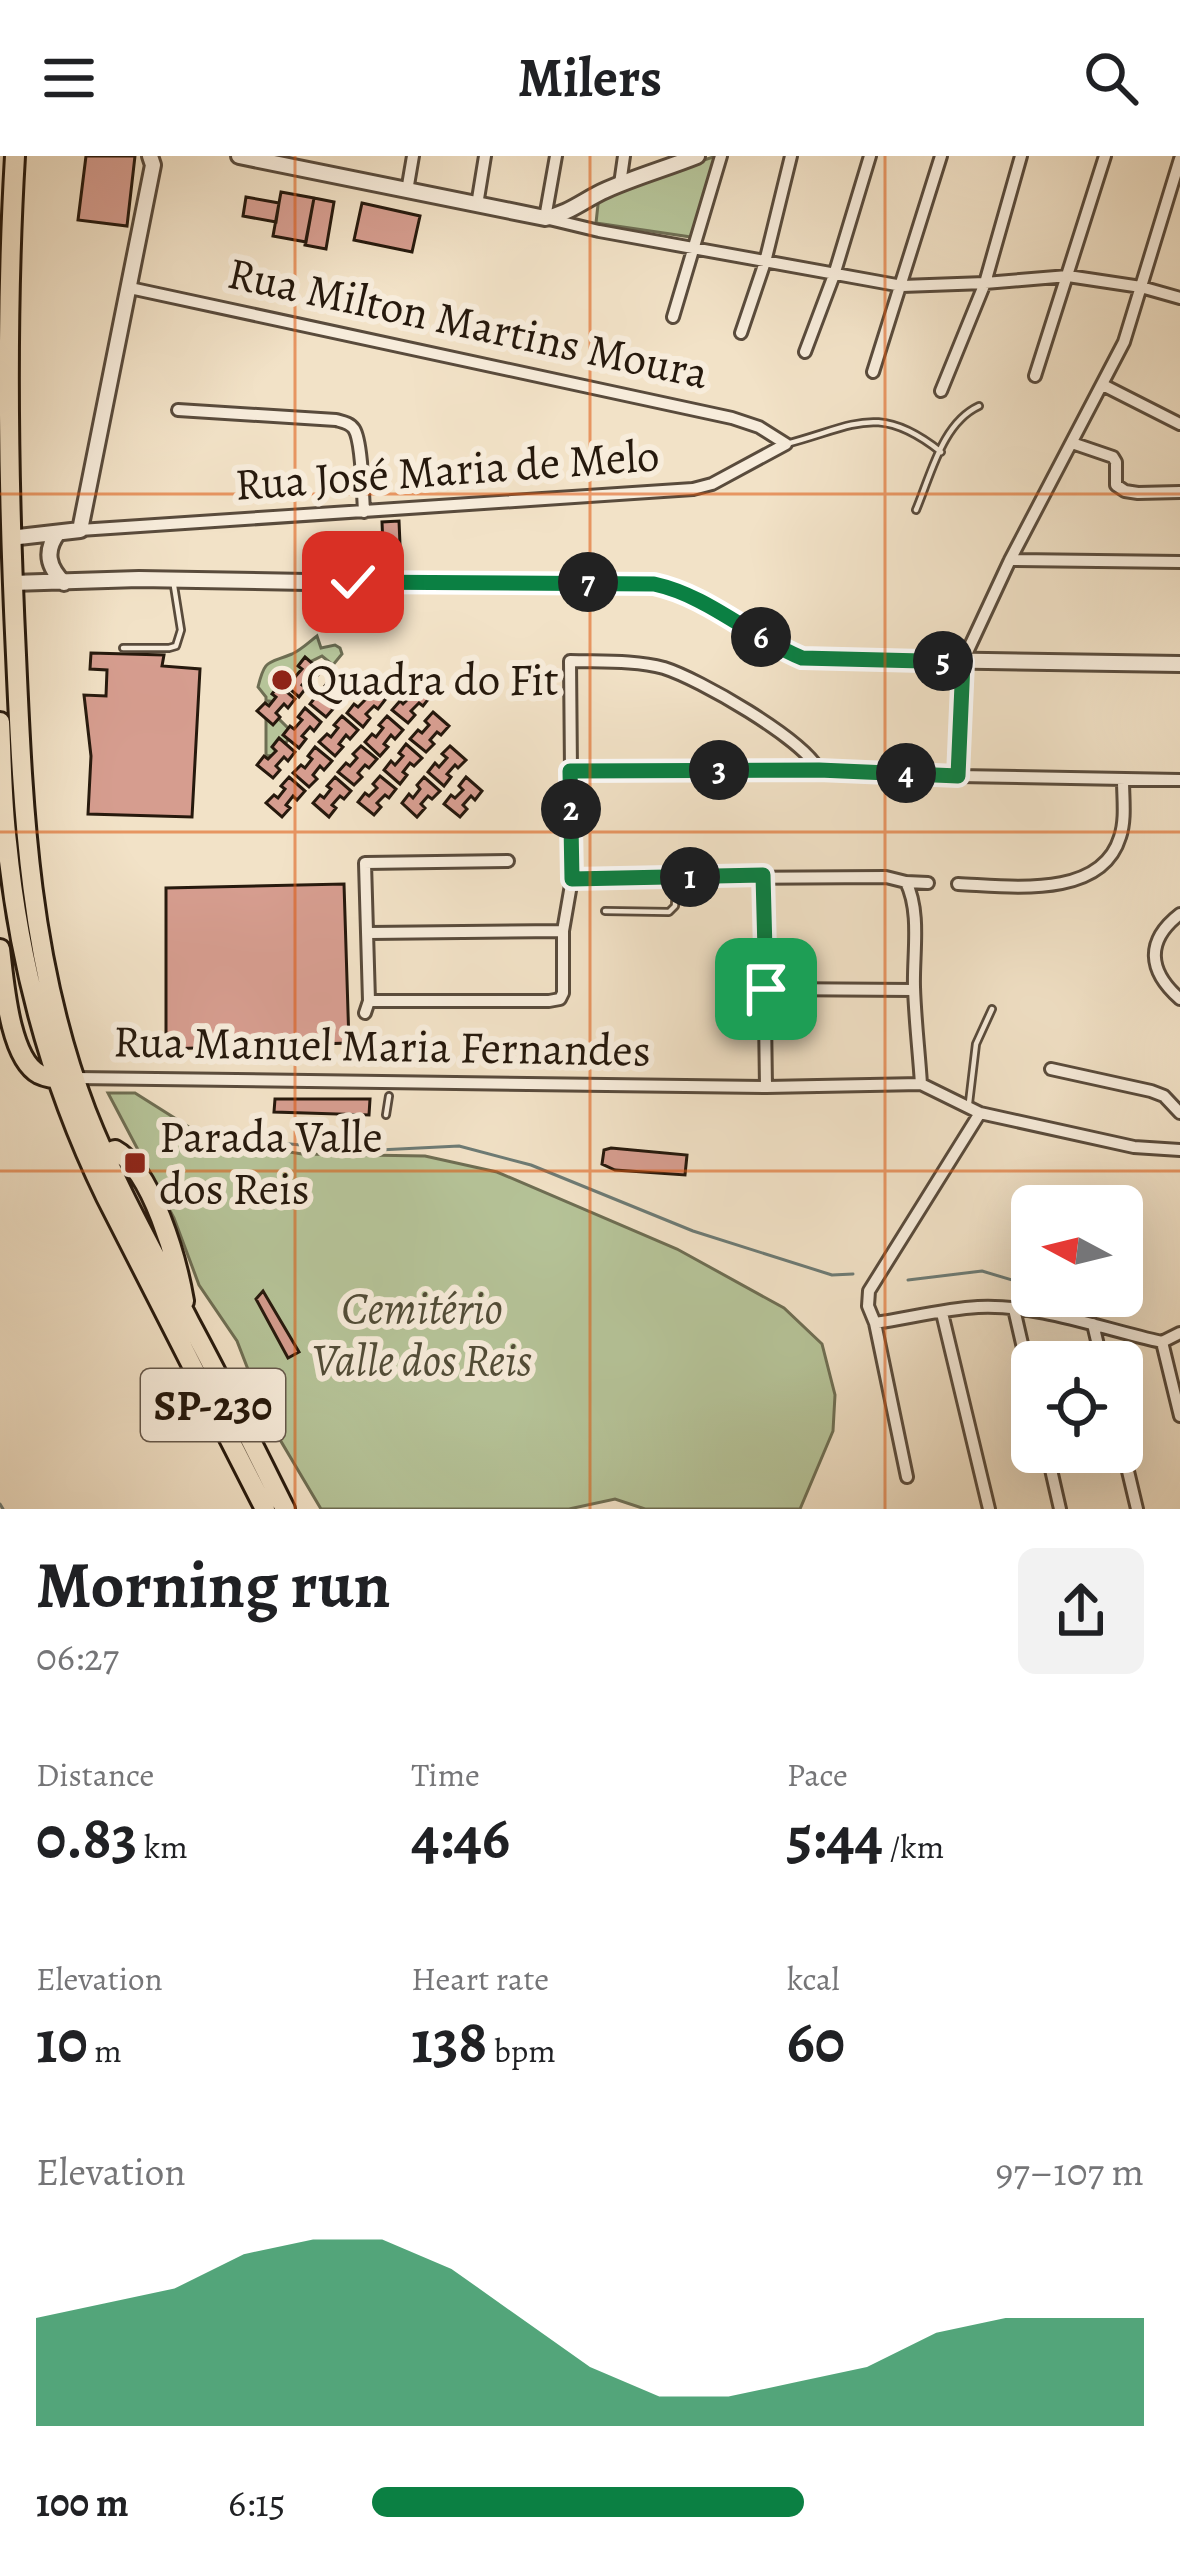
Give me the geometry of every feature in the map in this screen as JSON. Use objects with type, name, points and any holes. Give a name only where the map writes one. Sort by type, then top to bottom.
[{"type":"highway","name":"SP-230","points":[[15,156],[7,372],[24,816],[42,956],[67,1079],[66,1101],[188,1318],[285,1509]]},
{"type":"highway","name":"SP-230","points":[[0,722],[7,842],[31,988],[96,1157],[160,1300],[265,1509]]},
{"type":"highway","points":[[0,949],[18,1046],[38,1074],[67,1079]]},
{"type":"street","points":[[239,156],[598,231],[902,286],[1068,276],[1180,298]]},
{"type":"street","points":[[407,191],[413,156]]},
{"type":"street","points":[[477,205],[485,156]]},
{"type":"street","points":[[545,218],[556,156]]},
{"type":"street","points":[[620,184],[624,156]]},
{"type":"street","points":[[673,317],[722,156]]},
{"type":"street","points":[[742,333],[791,156]]},
{"type":"street","points":[[805,352],[870,156]]},
{"type":"street","points":[[873,372],[941,156]]},
{"type":"street","points":[[941,391],[985,283],[1021,156]]},
{"type":"street","points":[[1035,376],[1105,156]]},
{"type":"street","points":[[545,218],[694,157]]},
{"type":"street","points":[[80,530],[155,159]]},
{"type":"street","points":[[958,776],[963,662],[1010,560],[1124,342],[1180,159]]},
{"type":"street","points":[[1166,211],[1180,215]]},
{"type":"street","name":"Rua Milton Martins Moura","points":[[130,288],[732,418],[759,427],[786,444]]},
{"type":"street","points":[[1103,385],[1180,424]]},
{"type":"street","points":[[178,410],[348,424],[358,443],[364,512]]},
{"type":"street","points":[[1072,442],[1113,458],[1117,484],[1125,491],[1180,492]]},
{"type":"street","name":"Rua José Maria de Melo","points":[[10,538],[693,488],[712,484],[786,444]]},
{"type":"street","points":[[58,533],[51,543],[49,562],[64,583]]},
{"type":"street","points":[[1010,560],[1180,562]]},
{"type":"street","points":[[12,583],[654,584],[695,597],[802,658],[1180,664]]},
{"type":"street","points":[[508,861],[365,863],[367,1007],[560,999],[563,931],[572,879],[570,661],[646,665],[674,672],[793,740],[819,770]]},
{"type":"street","points":[[570,771],[819,770],[1180,780]]},
{"type":"street","points":[[958,884],[1051,887],[1083,876],[1110,856],[1122,830],[1123,780]]},
{"type":"street","points":[[572,879],[763,875],[886,877],[928,883]]},
{"type":"street","points":[[763,875],[766,1088]]},
{"type":"street","points":[[906,882],[914,912],[921,1084]]},
{"type":"street","points":[[1178,995],[1158,975],[1156,948],[1159,934],[1180,914]]},
{"type":"street","points":[[368,933],[563,931]]},
{"type":"street","points":[[766,989],[914,990]]},
{"type":"street","points":[[1051,1069],[1151,1091],[1180,1113]]},
{"type":"street","name":"Rua Manuel Maria Fernandes","points":[[67,1079],[363,1077],[766,1088],[921,1084],[974,1111],[1134,1147],[1180,1150]]},
{"type":"street","points":[[907,1477],[868,1291],[974,1111]]},
{"type":"street","points":[[875,1323],[974,1307],[1011,1309]]},
{"type":"street","points":[[942,1312],[989,1509]]},
{"type":"street","points":[[1056,1317],[1162,1342],[1180,1333]]},
{"type":"street","points":[[1093,1324],[1097,1341]]},
{"type":"street","points":[[1162,1342],[1180,1416]]},
{"type":"street","points":[[1052,1473],[1060,1509]]},
{"type":"street","points":[[1128,1473],[1137,1509]]},
{"type":"lane","points":[[916,510],[958,419],[979,406]]},
{"type":"lane","name":"Rua José Maria de Melo","points":[[786,444],[875,419],[907,427],[941,452]]},
{"type":"lane","points":[[123,649],[176,646],[181,630],[173,580]]},
{"type":"lane","points":[[605,911],[670,912],[675,906],[676,877]]},
{"type":"lane","points":[[974,1111],[976,1044],[992,1009]]},
{"type":"lane","points":[[386,1115],[389,1096]]},
{"type":"green space","points":[[716,156],[691,237],[596,223],[599,195]]},
{"type":"green space","points":[[317,636],[321,648],[335,645],[342,654],[333,665],[322,656],[308,663],[278,702],[269,701],[293,733],[277,755],[266,756],[266,697],[258,687],[263,671]]},
{"type":"green space","name":"Cemitério Valle dos Reis","points":[[108,1093],[135,1093],[208,1139],[302,1154],[425,1156],[497,1172],[677,1249],[784,1308],[822,1344],[835,1395],[833,1431],[800,1509],[645,1509],[615,1499],[569,1509],[321,1509],[266,1416],[237,1341],[199,1285],[174,1218]]},
{"type":"building","points":[[86,156],[135,156],[127,226],[78,220]]},
{"type":"building","points":[[281,192],[314,198],[306,242],[273,236]]},
{"type":"building","points":[[246,197],[279,203],[276,222],[243,216]]},
{"type":"building","points":[[314,198],[334,202],[326,249],[305,245]]},
{"type":"building","points":[[362,203],[420,216],[412,252],[354,240]]},
{"type":"building","points":[[399,521],[401,568],[384,569],[382,522]]},
{"type":"building","points":[[366,591],[382,591],[387,617],[370,618]]},
{"type":"building","points":[[91,653],[164,655],[162,666],[200,669],[192,817],[88,814],[91,756],[84,695],[106,696],[107,670],[90,669]]},
{"type":"building","points":[[305,657],[321,671],[302,685],[306,688],[299,697],[283,683],[302,669],[298,666]]},
{"type":"building","points":[[332,677],[348,691],[329,705],[333,709],[326,717],[310,704],[329,690],[325,686]]},
{"type":"building","points":[[414,684],[430,697],[411,711],[415,715],[408,723],[392,710],[411,696],[407,692]]},
{"type":"building","points":[[279,685],[295,699],[276,713],[280,717],[273,725],[257,711],[265,703],[269,706]]},
{"type":"building","points":[[369,687],[385,700],[366,714],[370,718],[363,727],[347,713],[366,699],[362,695]]},
{"type":"building","points":[[305,708],[321,722],[302,736],[306,739],[299,748],[283,735],[302,720],[298,717]]},
{"type":"building","points":[[433,712],[449,726],[441,735],[437,732],[426,752],[410,739],[429,725],[425,721]]},
{"type":"building","points":[[342,716],[358,730],[350,739],[346,735],[335,756],[319,742],[327,734],[331,737]]},
{"type":"building","points":[[387,716],[403,730],[395,739],[391,735],[380,756],[365,742],[372,734],[376,737]]},
{"type":"building","points":[[279,738],[295,752],[276,766],[280,770],[273,778],[257,765],[276,751],[272,747]]},
{"type":"building","points":[[406,744],[422,758],[414,766],[410,763],[400,784],[384,770],[403,756],[399,753]]},
{"type":"building","points":[[361,746],[377,759],[369,768],[365,765],[354,785],[338,772],[346,763],[350,766]]},
{"type":"building","points":[[450,746],[466,760],[447,774],[451,777],[444,786],[428,772],[447,758],[442,754]]},
{"type":"building","points":[[315,747],[332,761],[324,770],[320,766],[309,787],[293,773],[301,765],[305,768]]},
{"type":"building","points":[[380,776],[396,789],[377,803],[381,807],[374,815],[358,802],[377,788],[373,784]]},
{"type":"building","points":[[289,777],[305,791],[297,800],[293,796],[282,817],[266,803],[274,795],[278,798]]},
{"type":"building","points":[[335,777],[351,791],[332,805],[336,808],[329,817],[313,803],[320,795],[324,798]]},
{"type":"building","points":[[424,777],[440,791],[432,799],[428,796],[417,817],[402,803],[409,794],[413,798]]},
{"type":"building","points":[[466,777],[482,791],[463,805],[467,809],[460,817],[444,804],[463,790],[459,786]]},
{"type":"building","points":[[344,884],[349,1043],[166,1049],[166,888]]},
{"type":"building","points":[[275,1099],[370,1099],[369,1115],[274,1112]]},
{"type":"building","points":[[604,1150],[687,1155],[685,1175],[615,1170],[602,1164]]},
{"type":"building","points":[[263,1291],[299,1352],[288,1358],[256,1299]]},
{"type":"waterway","points":[[221,1137],[359,1151],[459,1146],[531,1165],[693,1231],[832,1275],[853,1274]]},
{"type":"waterway","points":[[908,1280],[982,1271],[1011,1280]]},
{"type":"waterway","points":[[0,1504],[3,1509]]},
{"type":"place","name":"Quadra do Fit","points":[[282,680]]},
{"type":"place","name":"Parada Valle dos Reis","points":[[135,1163]]},
{"type":"route","points":[[353,582],[654,584],[695,597],[802,658],[963,662],[958,776],[856,770],[570,771],[572,879],[763,875],[766,989]]}]
